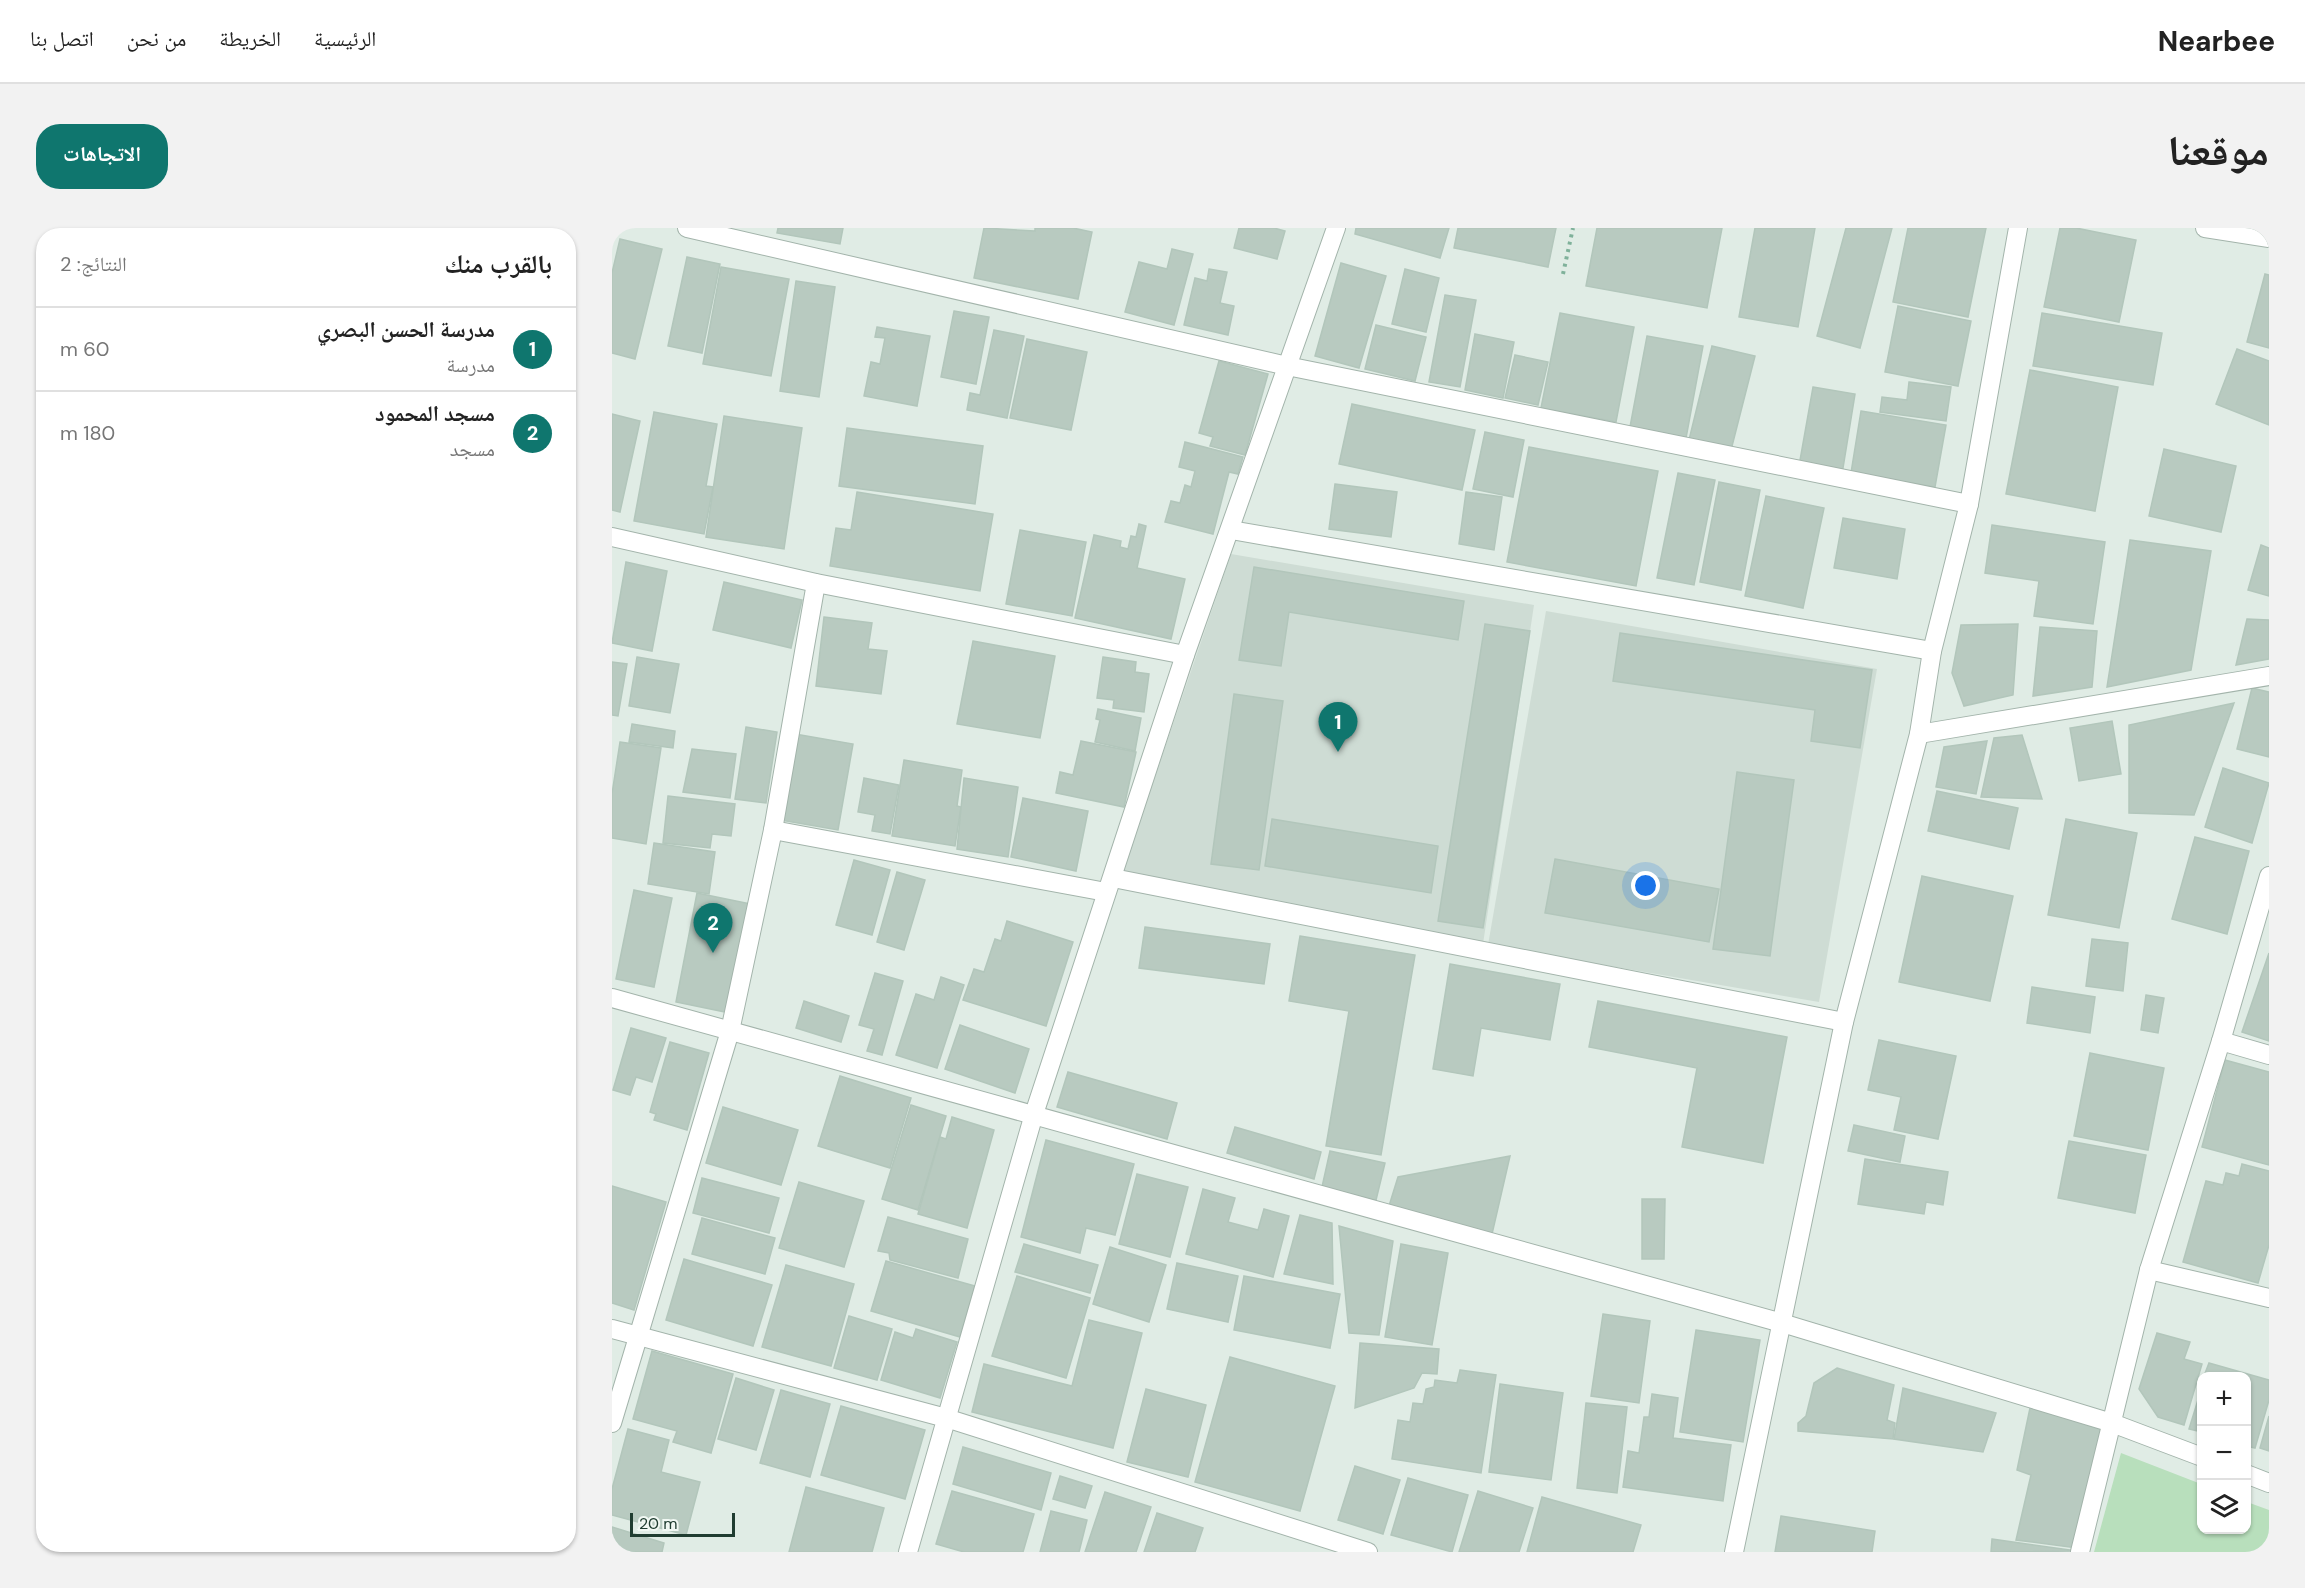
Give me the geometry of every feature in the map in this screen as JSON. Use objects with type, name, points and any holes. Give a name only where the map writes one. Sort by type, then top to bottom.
[{"type":"street","points":[[687,228],[1287,366],[1969,504]]},
{"type":"street","points":[[908,1552],[1034,1114],[1185,655],[1336,228]]},
{"type":"street","points":[[1734,1552],[1844,1022],[1919,734],[1932,651],[1969,504],[2018,228]]},
{"type":"street","points":[[2205,228],[2269,238]]},
{"type":"street","points":[[1231,530],[1932,651]]},
{"type":"street","points":[[612,537],[816,583],[1185,655]]},
{"type":"street","points":[[612,1423],[730,1031],[773,830],[816,583]]},
{"type":"street","points":[[1919,734],[2269,676]]},
{"type":"street","points":[[773,830],[1109,885],[1844,1022]]},
{"type":"street","points":[[2080,1552],[2149,1270],[2222,1041],[2269,876]]},
{"type":"street","points":[[612,998],[1782,1323],[2112,1423],[2197,1455]]},
{"type":"street","points":[[2222,1041],[2269,1055]]},
{"type":"street","points":[[2149,1270],[2269,1298]]},
{"type":"street","points":[[612,1329],[946,1418],[1368,1552]]},
{"type":"street","points":[[2251,1476],[2269,1483]]},
{"type":"path","points":[[1563,274],[1573,228]]},
{"type":"shaded area","points":[[1231,554],[1534,605],[1483,944],[1122,873]]},
{"type":"shaded area","points":[[1546,611],[1877,669],[1819,1002],[1488,945]]},
{"type":"green space","points":[[2121,1453],[2197,1482],[2197,1534],[2251,1534],[2251,1503],[2269,1510],[2269,1552],[2094,1552]]},
{"type":"building","points":[[778,228],[843,228],[840,244],[777,233]]},
{"type":"building","points":[[984,228],[1035,231],[1035,228],[1073,228],[1092,232],[1078,299],[974,278]]},
{"type":"building","points":[[1239,228],[1274,228],[1285,231],[1277,259],[1234,248]]},
{"type":"building","points":[[1356,228],[1449,228],[1440,258],[1355,234]]},
{"type":"building","points":[[1458,228],[1556,228],[1548,267],[1454,248]]},
{"type":"building","points":[[1597,228],[1722,228],[1707,308],[1586,286]]},
{"type":"building","points":[[1755,228],[1815,228],[1798,327],[1739,317]]},
{"type":"building","points":[[1846,228],[1892,228],[1860,348],[1817,336]]},
{"type":"building","points":[[1908,228],[1986,228],[1968,317],[1893,302]]},
{"type":"building","points":[[2060,228],[2076,228],[2136,240],[2119,322],[2044,307]]},
{"type":"building","points":[[620,239],[662,249],[635,359],[612,353],[612,273]]},
{"type":"building","points":[[1172,249],[1193,254],[1174,325],[1125,312],[1139,262],[1167,269]]},
{"type":"building","points":[[687,257],[720,264],[702,353],[668,346]]},
{"type":"building","points":[[1341,263],[1386,276],[1359,368],[1315,356]]},
{"type":"building","points":[[721,267],[789,279],[771,376],[703,364]]},
{"type":"building","points":[[1209,269],[1227,272],[1220,303],[1234,306],[1228,335],[1184,325],[1195,278],[1207,281]]},
{"type":"building","points":[[1405,269],[1439,278],[1426,332],[1392,324]]},
{"type":"building","points":[[2265,274],[2269,275],[2269,348],[2247,342]]},
{"type":"building","points":[[796,281],[835,287],[819,397],[780,391]]},
{"type":"building","points":[[1445,295],[1476,300],[1460,387],[1429,382]]},
{"type":"building","points":[[1898,306],[1971,321],[1958,386],[1885,372]]},
{"type":"building","points":[[954,311],[989,317],[976,384],[941,377]]},
{"type":"building","points":[[1560,313],[1634,327],[1616,422],[1541,408]]},
{"type":"building","points":[[2042,313],[2162,333],[2153,385],[2033,366]]},
{"type":"building","points":[[1376,325],[1426,337],[1415,381],[1365,369]]},
{"type":"building","points":[[877,327],[930,336],[917,406],[864,396],[871,362],[880,364],[885,338],[875,337]]},
{"type":"building","points":[[994,330],[1024,336],[1007,418],[967,410],[970,393],[980,395]]},
{"type":"building","points":[[1475,334],[1514,342],[1503,398],[1465,390]]},
{"type":"building","points":[[1647,336],[1703,346],[1686,438],[1630,427]]},
{"type":"building","points":[[1027,339],[1087,352],[1071,430],[1010,418]]},
{"type":"building","points":[[1712,346],[1755,356],[1731,450],[1689,440]]},
{"type":"building","points":[[2237,349],[2269,361],[2269,425],[2216,404]]},
{"type":"building","points":[[1515,355],[1548,362],[1538,405],[1505,398]]},
{"type":"building","points":[[1219,361],[1268,374],[1245,455],[1210,446],[1213,437],[1199,433]]},
{"type":"building","points":[[2030,370],[2118,387],[2095,511],[2006,494]]},
{"type":"building","points":[[1909,382],[1951,387],[1946,421],[1880,412],[1882,397],[1907,400]]},
{"type":"building","points":[[1813,387],[1855,394],[1842,474],[1799,466]]},
{"type":"building","points":[[1352,404],[1475,430],[1462,490],[1339,464]]},
{"type":"building","points":[[1861,411],[1946,425],[1935,487],[1851,473]]},
{"type":"building","points":[[654,412],[717,424],[706,486],[713,487],[704,534],[634,521]]},
{"type":"building","points":[[612,414],[640,421],[620,512],[612,510]]},
{"type":"building","points":[[724,416],[802,428],[784,549],[706,537]]},
{"type":"building","points":[[847,428],[983,446],[975,504],[839,486]]},
{"type":"building","points":[[1485,432],[1524,440],[1513,497],[1473,489]]},
{"type":"building","points":[[1185,442],[1243,457],[1238,474],[1229,472],[1213,534],[1165,522],[1171,501],[1180,503],[1185,485],[1191,487],[1195,471],[1179,467]]},
{"type":"building","points":[[1529,447],[1658,471],[1636,586],[1507,562]]},
{"type":"building","points":[[2164,449],[2236,466],[2221,532],[2149,516]]},
{"type":"building","points":[[1678,473],[1715,480],[1694,585],[1657,578]]},
{"type":"building","points":[[1719,482],[1760,490],[1741,590],[1700,582]]},
{"type":"building","points":[[1335,484],[1397,492],[1391,537],[1329,529]]},
{"type":"building","points":[[857,492],[993,514],[980,591],[830,566],[836,528],[851,530]]},
{"type":"building","points":[[1466,492],[1502,497],[1494,550],[1459,544]]},
{"type":"building","points":[[1766,496],[1824,508],[1803,608],[1745,596]]},
{"type":"building","points":[[1843,518],[1905,529],[1897,579],[1834,568]]},
{"type":"building","points":[[1139,524],[1146,526],[1137,568],[1185,579],[1171,639],[1075,618],[1094,535],[1121,541],[1120,547],[1128,549],[1131,536],[1136,537]]},
{"type":"building","points":[[1992,525],[2105,542],[2093,624],[2034,616],[2039,581],[1985,573]]},
{"type":"building","points":[[1020,530],[1086,542],[1072,616],[1006,604]]},
{"type":"building","points":[[2130,540],[2211,551],[2191,670],[2107,687]]},
{"type":"building","points":[[2261,545],[2269,548],[2269,596],[2248,590]]},
{"type":"building","points":[[626,562],[667,571],[652,651],[612,643]]},
{"type":"building","points":[[1254,567],[1464,601],[1458,640],[1289,612],[1281,666],[1239,660]]},
{"type":"building","points":[[724,582],[802,600],[791,648],[713,630]]},
{"type":"building","points":[[824,617],[872,623],[868,649],[887,651],[881,694],[816,686]]},
{"type":"building","points":[[2247,619],[2269,620],[2269,659],[2236,665]]},
{"type":"building","points":[[1485,624],[1530,631],[1483,928],[1438,921]]},
{"type":"building","points":[[2018,624],[2013,695],[1964,706],[1952,673],[1961,625]]},
{"type":"building","points":[[2040,627],[2097,631],[2092,687],[2033,696]]},
{"type":"building","points":[[1620,633],[1872,670],[1860,748],[1811,741],[1815,710],[1613,681]]},
{"type":"building","points":[[973,641],[1055,656],[1040,738],[957,724]]},
{"type":"building","points":[[637,657],[679,664],[670,713],[629,706]]},
{"type":"building","points":[[1103,657],[1136,662],[1135,672],[1149,674],[1144,712],[1113,708],[1114,700],[1097,698]]},
{"type":"building","points":[[612,662],[627,664],[618,716],[612,715]]},
{"type":"building","points":[[2252,688],[2269,692],[2269,757],[2237,749]]},
{"type":"building","points":[[1234,694],[1283,701],[1259,870],[1211,864]]},
{"type":"building","points":[[2234,703],[2194,815],[2129,813],[2129,725]]},
{"type":"building","points":[[1098,709],[1141,718],[1135,751],[1095,742],[1100,720],[1096,719]]},
{"type":"building","points":[[2112,721],[2121,774],[2079,781],[2070,728]]},
{"type":"building","points":[[632,724],[675,731],[673,748],[629,742]]},
{"type":"building","points":[[746,727],[777,732],[766,803],[735,799]]},
{"type":"building","points":[[795,734],[853,744],[838,830],[780,820]]},
{"type":"building","points":[[2022,735],[2042,799],[1981,797],[1994,738]]},
{"type":"building","points":[[1081,741],[1136,752],[1124,807],[1056,793],[1060,772],[1073,775]]},
{"type":"building","points":[[1987,741],[1976,794],[1936,787],[1944,747]]},
{"type":"building","points":[[620,742],[661,748],[646,844],[612,838],[612,794]]},
{"type":"building","points":[[692,749],[736,754],[730,798],[683,792]]},
{"type":"building","points":[[904,760],[962,770],[957,806],[961,807],[955,846],[892,836]]},
{"type":"building","points":[[2223,768],[2269,783],[2252,843],[2205,827]]},
{"type":"building","points":[[1737,772],[1794,780],[1770,956],[1713,949]]},
{"type":"building","points":[[864,778],[899,785],[890,834],[872,831],[875,815],[858,812]]},
{"type":"building","points":[[964,778],[1018,787],[1008,857],[957,849]]},
{"type":"building","points":[[1937,791],[2018,808],[2009,849],[1928,831]]},
{"type":"building","points":[[668,796],[735,804],[731,836],[712,834],[710,848],[663,843]]},
{"type":"building","points":[[1023,798],[1088,811],[1076,871],[1011,857]]},
{"type":"building","points":[[1272,819],[1438,846],[1431,893],[1265,866]]},
{"type":"building","points":[[2066,819],[2137,833],[2119,928],[2048,915]]},
{"type":"building","points":[[2195,837],[2249,851],[2227,934],[2172,919]]},
{"type":"building","points":[[654,843],[715,852],[709,894],[648,884]]},
{"type":"building","points":[[1555,859],[1719,889],[1709,942],[1545,913]]},
{"type":"building","points":[[854,860],[890,870],[872,935],[836,925]]},
{"type":"building","points":[[897,872],[925,880],[904,950],[877,942]]},
{"type":"building","points":[[1922,876],[2013,896],[1990,1001],[1899,982]]},
{"type":"building","points":[[634,890],[672,898],[654,987],[616,979]]},
{"type":"building","points":[[697,893],[751,904],[730,1013],[676,1002]]},
{"type":"building","points":[[1007,921],[1073,942],[1046,1026],[963,1000],[974,969],[984,972],[995,939],[1001,941]]},
{"type":"building","points":[[1145,927],[1270,944],[1264,984],[1139,968]]},
{"type":"building","points":[[1300,936],[1415,955],[1381,1155],[1326,1146],[1349,1011],[1289,1001]]},
{"type":"building","points":[[2092,939],[2128,943],[2123,991],[2086,986]]},
{"type":"building","points":[[2269,953],[2269,1041],[2242,1032]]},
{"type":"building","points":[[1450,964],[1560,984],[1550,1040],[1481,1028],[1473,1076],[1433,1069]]},
{"type":"building","points":[[875,973],[903,981],[882,1055],[867,1051],[874,1029],[859,1025]]},
{"type":"building","points":[[941,977],[964,985],[937,1068],[896,1055],[916,994],[934,1000]]},
{"type":"building","points":[[2032,987],[2095,997],[2090,1033],[2027,1023]]},
{"type":"building","points":[[2146,995],[2164,998],[2158,1033],[2141,1030]]},
{"type":"building","points":[[804,1001],[849,1016],[841,1042],[796,1028]]},
{"type":"building","points":[[1598,1001],[1787,1037],[1763,1163],[1682,1147],[1697,1068],[1589,1047]]},
{"type":"building","points":[[960,1025],[1029,1049],[1015,1093],[945,1069]]},
{"type":"building","points":[[631,1028],[666,1038],[652,1082],[636,1077],[630,1095],[613,1090]]},
{"type":"building","points":[[1879,1040],[1956,1056],[1938,1139],[1894,1130],[1901,1097],[1868,1090]]},
{"type":"building","points":[[670,1042],[709,1053],[687,1130],[654,1120],[656,1114],[650,1112]]},
{"type":"building","points":[[2090,1053],[2164,1068],[2148,1150],[2074,1136]]},
{"type":"building","points":[[2225,1060],[2269,1072],[2269,1165],[2202,1147]]},
{"type":"building","points":[[1068,1072],[1177,1103],[1167,1139],[1057,1107]]},
{"type":"building","points":[[840,1076],[911,1098],[890,1168],[818,1146]]},
{"type":"building","points":[[911,1105],[946,1116],[918,1210],[882,1199]]},
{"type":"building","points":[[723,1107],[798,1130],[781,1185],[706,1163]]},
{"type":"building","points":[[952,1117],[994,1130],[967,1228],[918,1214],[940,1137],[946,1139]]},
{"type":"building","points":[[1854,1125],[1905,1136],[1900,1162],[1848,1151]]},
{"type":"building","points":[[1235,1127],[1321,1152],[1314,1179],[1227,1153]]},
{"type":"building","points":[[1046,1140],[1134,1164],[1115,1235],[1086,1228],[1080,1253],[1021,1237]]},
{"type":"building","points":[[2069,1141],[2146,1155],[2135,1213],[2058,1198]]},
{"type":"building","points":[[1330,1151],[1385,1163],[1376,1200],[1322,1187]]},
{"type":"building","points":[[1510,1156],[1492,1234],[1389,1206],[1398,1177]]},
{"type":"building","points":[[1865,1159],[1948,1172],[1943,1205],[1926,1202],[1924,1214],[1858,1204]]},
{"type":"building","points":[[2242,1164],[2269,1171],[2269,1245],[2258,1283],[2183,1262],[2206,1181],[2223,1185],[2226,1173],[2239,1176]]},
{"type":"building","points":[[1137,1174],[1188,1187],[1170,1257],[1119,1244]]},
{"type":"building","points":[[702,1178],[779,1198],[769,1233],[693,1213]]},
{"type":"building","points":[[799,1182],[864,1201],[844,1267],[779,1248]]},
{"type":"building","points":[[612,1186],[666,1202],[634,1310],[612,1303]]},
{"type":"building","points":[[1203,1189],[1235,1198],[1228,1222],[1258,1230],[1264,1209],[1289,1216],[1273,1277],[1186,1254]]},
{"type":"building","points":[[1642,1199],[1665,1199],[1664,1259],[1642,1259]]},
{"type":"building","points":[[1300,1215],[1332,1223],[1333,1284],[1284,1274]]},
{"type":"building","points":[[888,1217],[968,1239],[958,1278],[890,1260],[889,1253],[878,1251]]},
{"type":"building","points":[[702,1218],[775,1238],[765,1274],[692,1254]]},
{"type":"building","points":[[1339,1226],[1393,1241],[1379,1335],[1349,1333]]},
{"type":"building","points":[[1024,1244],[1098,1265],[1090,1293],[1015,1272]]},
{"type":"building","points":[[1401,1244],[1448,1253],[1432,1345],[1385,1337]]},
{"type":"building","points":[[1110,1247],[1166,1265],[1149,1322],[1093,1304]]},
{"type":"building","points":[[684,1259],[772,1285],[753,1346],[666,1320]]},
{"type":"building","points":[[886,1261],[975,1286],[960,1337],[871,1311]]},
{"type":"building","points":[[1177,1263],[1238,1276],[1228,1322],[1167,1309]]},
{"type":"building","points":[[786,1265],[854,1284],[831,1366],[762,1347]]},
{"type":"building","points":[[1017,1276],[1090,1298],[1066,1378],[992,1356]]},
{"type":"building","points":[[1244,1276],[1340,1294],[1330,1348],[1234,1330]]},
{"type":"building","points":[[1603,1314],[1650,1321],[1639,1403],[1591,1396]]},
{"type":"building","points":[[849,1316],[892,1329],[877,1380],[834,1368]]},
{"type":"building","points":[[1089,1320],[1142,1333],[1113,1448],[972,1412],[984,1364],[1072,1386]]},
{"type":"building","points":[[916,1329],[957,1342],[940,1398],[881,1380],[895,1332],[913,1338]]},
{"type":"building","points":[[1696,1330],[1760,1340],[1743,1442],[1680,1432]]},
{"type":"building","points":[[2157,1333],[2190,1342],[2184,1359],[2202,1364],[2200,1372],[2197,1372],[2197,1381],[2184,1425],[2158,1417],[2139,1389]]},
{"type":"building","points":[[1360,1343],[1439,1349],[1437,1374],[1422,1373],[1414,1388],[1355,1408]]},
{"type":"building","points":[[652,1351],[733,1374],[711,1453],[673,1442],[677,1431],[633,1419]]},
{"type":"building","points":[[1230,1357],[1335,1386],[1300,1511],[1195,1482]]},
{"type":"building","points":[[2209,1363],[2241,1372],[2206,1372]]},
{"type":"building","points":[[1837,1368],[1894,1385],[1887,1420],[1895,1423],[1893,1439],[1798,1431],[1798,1423],[1806,1416],[1814,1383]]},
{"type":"building","points":[[1460,1370],[1496,1375],[1481,1473],[1392,1459],[1398,1420],[1410,1422],[1413,1403],[1423,1404],[1426,1389],[1434,1387],[1435,1380],[1457,1383]]},
{"type":"building","points":[[2251,1375],[2269,1380],[2269,1400],[2255,1448],[2251,1447]]},
{"type":"building","points":[[736,1378],[774,1390],[756,1450],[718,1439]]},
{"type":"building","points":[[1500,1384],[1563,1393],[1551,1480],[1489,1472]]},
{"type":"building","points":[[1903,1388],[1996,1413],[1983,1452],[1894,1439]]},
{"type":"building","points":[[1146,1389],[1206,1405],[1188,1477],[1127,1462]]},
{"type":"building","points":[[781,1390],[830,1404],[810,1477],[760,1463]]},
{"type":"building","points":[[1652,1394],[1678,1398],[1673,1438],[1731,1445],[1723,1501],[1623,1487],[1628,1451],[1639,1453],[1644,1417],[1649,1417]]},
{"type":"building","points":[[1586,1403],[1627,1407],[1617,1493],[1577,1488]]},
{"type":"building","points":[[2197,1403],[2197,1431],[2189,1429]]},
{"type":"building","points":[[841,1406],[925,1430],[905,1499],[821,1475]]},
{"type":"building","points":[[2030,1408],[2110,1430],[2077,1548],[2016,1540],[2031,1475],[2017,1470]]},
{"type":"building","points":[[2269,1416],[2269,1451],[2260,1448]]},
{"type":"building","points":[[628,1429],[669,1440],[661,1472],[700,1482],[686,1535],[612,1515],[612,1489]]},
{"type":"building","points":[[963,1447],[1051,1473],[1041,1510],[953,1484]]},
{"type":"building","points":[[1355,1466],[1400,1480],[1383,1534],[1338,1520]]},
{"type":"building","points":[[1060,1476],[1092,1486],[1085,1508],[1053,1499]]},
{"type":"building","points":[[1408,1478],[1468,1495],[1452,1552],[1391,1535]]},
{"type":"building","points":[[806,1487],[884,1508],[872,1552],[789,1552]]},
{"type":"building","points":[[952,1491],[1034,1514],[1023,1552],[964,1552],[936,1544]]},
{"type":"building","points":[[1478,1491],[1533,1508],[1519,1552],[1459,1552]]},
{"type":"building","points":[[1105,1492],[1151,1507],[1136,1552],[1085,1552]]},
{"type":"building","points":[[1542,1497],[1641,1525],[1633,1552],[1527,1552]]},
{"type":"building","points":[[1051,1511],[1087,1520],[1079,1552],[1040,1552]]},
{"type":"building","points":[[1157,1513],[1203,1528],[1195,1552],[1144,1552]]},
{"type":"building","points":[[1781,1516],[1875,1531],[1872,1552],[1775,1552]]},
{"type":"building","points":[[612,1527],[664,1543],[662,1552],[612,1552]]},
{"type":"building","points":[[1992,1539],[2077,1551],[1991,1552]]},
{"type":"place","name":"مدرسة الحسن البصري","points":[[1338,752]]},
{"type":"place","name":"مسجد المحمود","points":[[713,953]]}]
